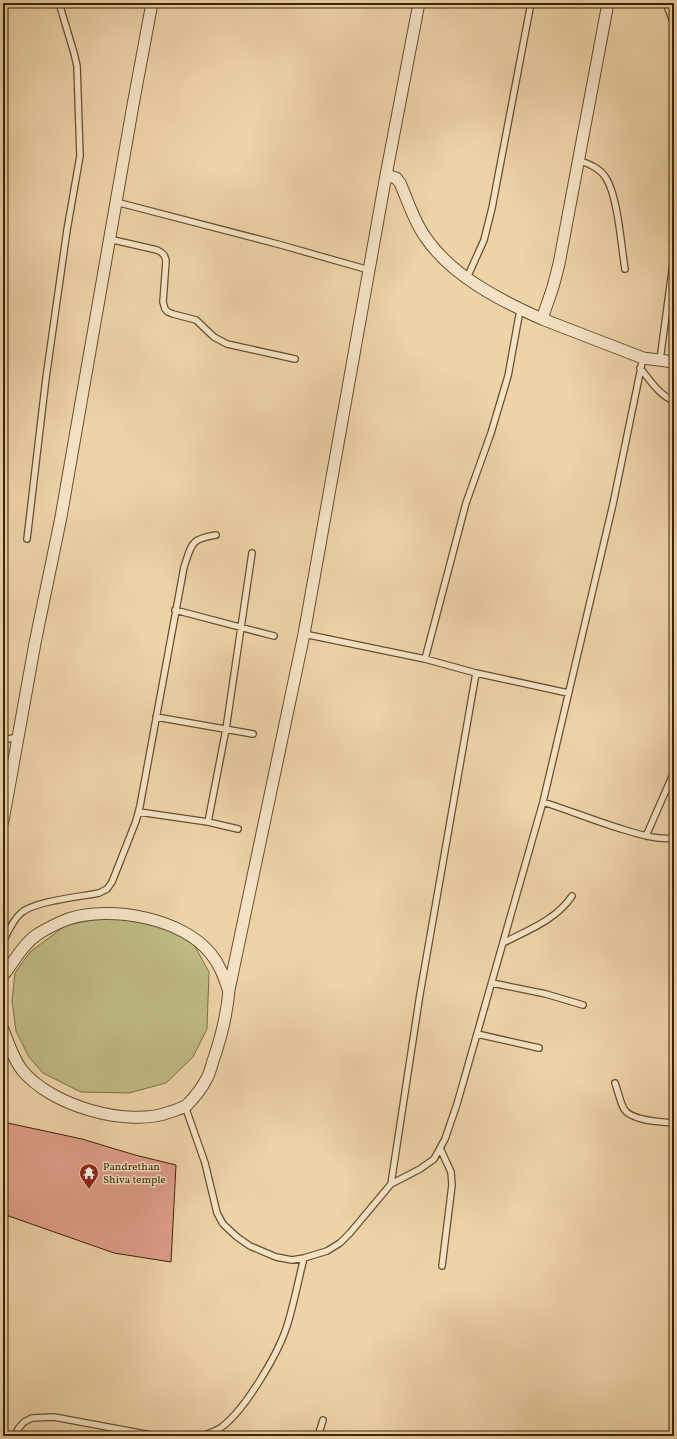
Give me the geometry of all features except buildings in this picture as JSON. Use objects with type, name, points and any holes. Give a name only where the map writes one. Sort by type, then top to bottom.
[{"type":"street","points":[[3,821],[35,643],[61,517],[152,3]]},
{"type":"street","points":[[3,1029],[9,1047],[22,1071],[37,1084],[51,1094],[76,1106],[101,1113],[125,1117],[164,1114],[186,1106],[197,1094],[208,1077],[224,1025],[229,990],[304,634],[386,175],[419,3]]},
{"type":"street","points":[[542,319],[559,264],[608,3]]},
{"type":"street","points":[[386,175],[396,178],[400,183],[425,237],[438,253],[467,279],[520,310],[642,363],[660,360],[674,362]]},
{"type":"street","points":[[4,976],[27,944],[38,934],[68,919],[99,914],[140,916],[177,928],[201,943],[220,966],[229,990]]},
{"type":"lane","points":[[27,540],[46,378],[67,230],[80,156],[77,66],[59,3]]},
{"type":"lane","points":[[467,279],[484,240],[491,214],[531,3]]},
{"type":"lane","points":[[666,3],[674,24]]},
{"type":"lane","points":[[578,160],[599,171],[606,178],[611,189],[616,207],[625,269]]},
{"type":"lane","points":[[116,202],[281,245],[369,270]]},
{"type":"lane","points":[[109,239],[162,252],[166,261],[164,306],[168,312],[196,320],[214,338],[227,344],[295,359]]},
{"type":"lane","points":[[660,360],[674,256]]},
{"type":"lane","points":[[425,659],[466,503],[491,433],[508,376],[520,310]]},
{"type":"lane","points":[[642,363],[656,387],[674,401]]},
{"type":"lane","points":[[186,1106],[205,1163],[217,1213],[223,1224],[237,1237],[250,1246],[276,1257],[292,1260],[304,1258],[327,1251],[340,1243],[391,1184],[420,1169],[434,1158],[445,1139],[458,1104],[543,802],[613,504],[642,363]]},
{"type":"lane","points":[[3,942],[14,921],[22,912],[34,905],[99,893],[107,889],[112,882],[139,812],[184,567],[191,547],[196,541],[201,537],[216,535]]},
{"type":"lane","points":[[208,822],[226,729],[252,553]]},
{"type":"lane","points":[[175,610],[274,636]]},
{"type":"lane","points":[[304,634],[425,659],[476,673],[568,693]]},
{"type":"lane","points":[[391,1184],[420,994],[476,673]]},
{"type":"lane","points":[[156,717],[253,734]]},
{"type":"lane","points":[[3,740],[18,737]]},
{"type":"lane","points":[[646,836],[674,772]]},
{"type":"lane","points":[[543,802],[608,825],[646,836],[667,839],[674,838]]},
{"type":"lane","points":[[139,812],[208,822],[238,829]]},
{"type":"lane","points":[[503,943],[560,912],[572,896]]},
{"type":"lane","points":[[492,983],[546,994],[583,1005]]},
{"type":"lane","points":[[477,1034],[539,1048]]},
{"type":"lane","points":[[615,1083],[624,1110],[628,1114],[640,1119],[674,1123]]},
{"type":"lane","points":[[440,1148],[450,1172],[452,1184],[442,1266]]},
{"type":"lane","points":[[202,1436],[223,1426],[244,1404],[280,1345],[287,1327],[304,1258]]},
{"type":"lane","points":[[15,1436],[18,1429],[24,1422],[32,1418],[54,1417],[156,1436]]},
{"type":"lane","points":[[318,1436],[323,1420]]},
{"type":"shaded area","points":[[127,917],[156,923],[193,943],[209,972],[207,1029],[193,1057],[166,1083],[129,1093],[81,1092],[43,1073],[29,1057],[16,1031],[12,1001],[15,973],[30,952],[66,925],[93,920]]},
{"type":"place","name":"Pandrethan Shiva temple","points":[[89,1190]]}]
